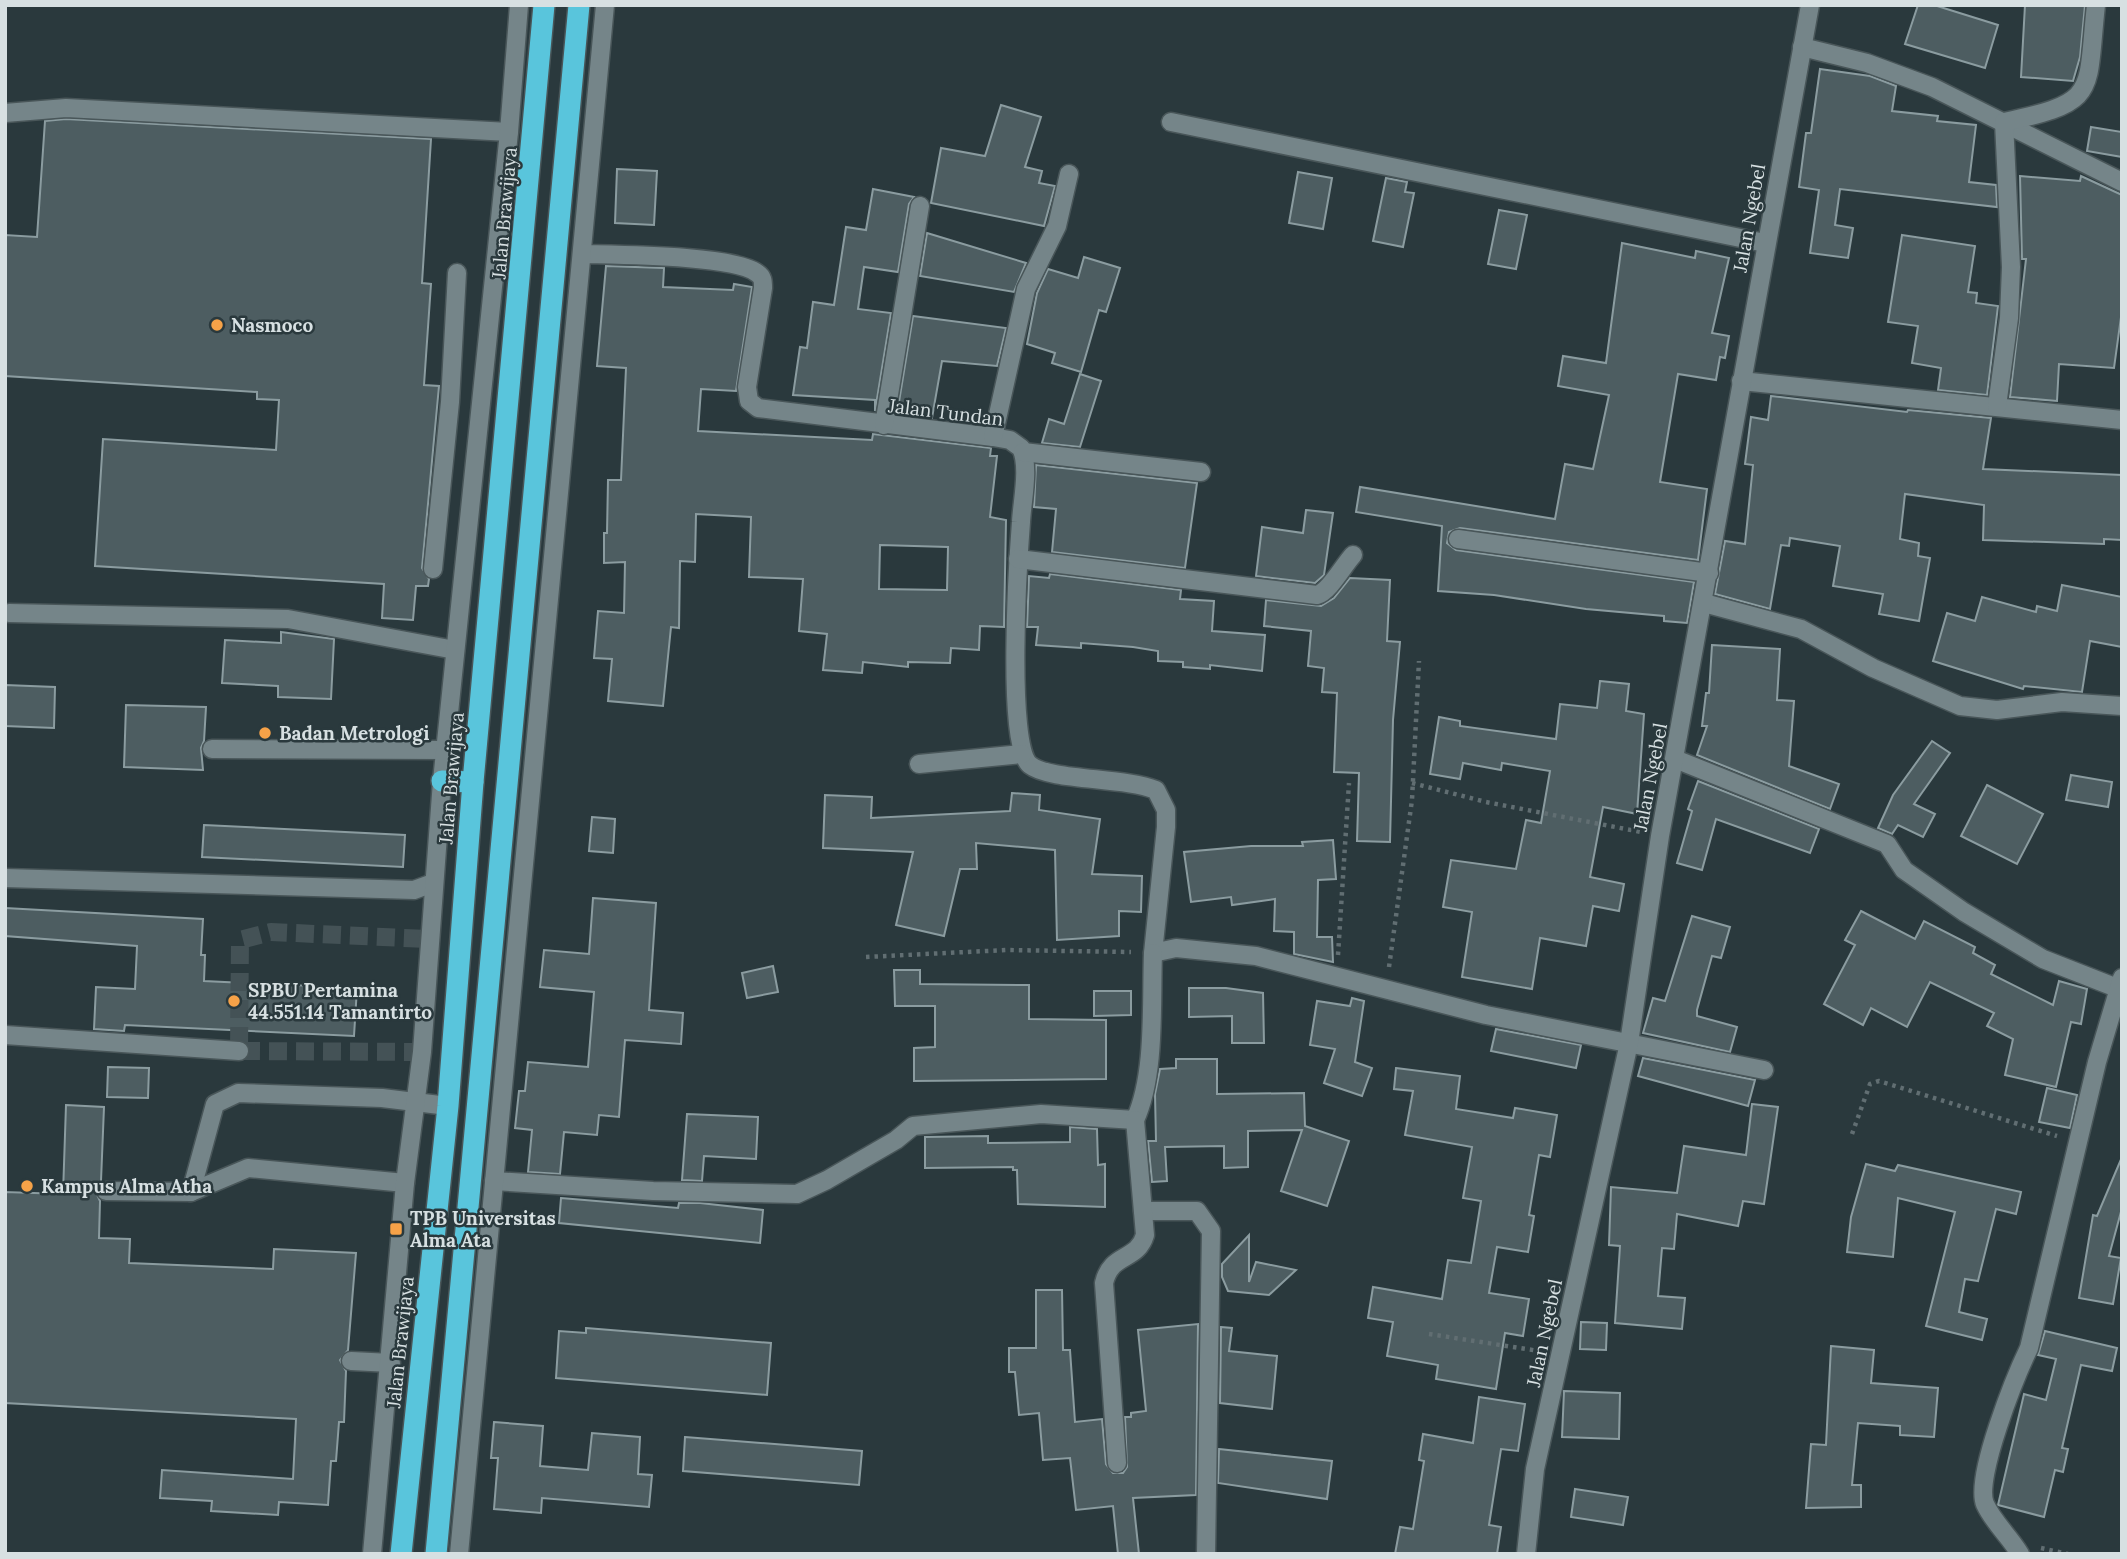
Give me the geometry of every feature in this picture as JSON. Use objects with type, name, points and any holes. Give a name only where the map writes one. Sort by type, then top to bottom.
[{"type":"highway","name":"Jalan Brawijaya","points":[[401,1554],[448,1106],[473,782],[544,5]]},
{"type":"highway","points":[[436,1554],[579,5]]},
{"type":"highway","points":[[442,781],[473,782]]},
{"type":"street","points":[[373,1554],[444,750],[509,132],[519,5]]},
{"type":"street","points":[[459,1554],[605,5]]},
{"type":"street","name":"Jalan Ngebel","points":[[1526,1554],[1526,1534],[1535,1469],[1629,1043],[1660,836],[1810,5]]},
{"type":"street","points":[[2004,122],[2042,114],[2076,100],[2088,83],[2096,5]]},
{"type":"street","points":[[1802,47],[1893,72],[2004,122],[2122,182]]},
{"type":"street","points":[[5,113],[66,108],[509,132]]},
{"type":"street","points":[[1171,121],[1765,243]]},
{"type":"street","points":[[1997,405],[2009,318],[2011,267],[2004,122]]},
{"type":"street","points":[[993,436],[1026,289],[1057,226],[1069,174]]},
{"type":"street","points":[[884,425],[920,206]]},
{"type":"street","name":"Jalan Tundan","points":[[582,254],[697,260],[737,265],[757,273],[763,281],[763,288],[747,387],[749,401],[758,408],[993,436],[1017,444],[1023,452]]},
{"type":"street","points":[[433,569],[450,401],[457,272]]},
{"type":"street","points":[[1741,381],[1997,405],[2122,420]]},
{"type":"street","points":[[450,401],[480,404]]},
{"type":"street","points":[[1117,1463],[1104,1283],[1110,1265],[1137,1250],[1143,1242],[1135,1120],[1141,1107],[1147,1069],[1153,953],[1166,810],[1156,790],[1133,782],[1037,769],[1021,754],[1016,725],[1018,559],[1023,452],[1201,472]]},
{"type":"street","points":[[1458,539],[1709,573]]},
{"type":"street","points":[[1018,559],[1317,595],[1327,590],[1353,555]]},
{"type":"street","points":[[1704,603],[1801,629],[1873,668],[1960,706],[1997,710],[2062,702],[2122,706]]},
{"type":"street","points":[[9,613],[288,620],[455,650]]},
{"type":"street","points":[[212,749],[444,750]]},
{"type":"street","points":[[919,764],[1021,754]]},
{"type":"street","points":[[1675,759],[1887,844],[1905,870],[1964,912],[2043,959],[2120,983],[2029,1348],[2013,1379],[1991,1452],[1983,1492],[1985,1504],[2020,1554]]},
{"type":"street","points":[[5,878],[414,890],[433,883]]},
{"type":"street","points":[[1153,953],[1176,948],[1256,956],[1486,1015],[1763,1070]]},
{"type":"street","points":[[5,1035],[239,1051]]},
{"type":"street","points":[[191,1192],[215,1104],[238,1093],[448,1106]]},
{"type":"street","points":[[494,1181],[653,1191],[797,1194],[896,1140],[913,1126],[1041,1114],[1135,1120]]},
{"type":"street","points":[[106,1191],[191,1192],[248,1168],[405,1184]]},
{"type":"street","points":[[1143,1211],[1198,1211],[1210,1231],[1206,1554]]},
{"type":"street","points":[[351,1361],[391,1363]]},
{"type":"path","points":[[1385,989],[1412,783],[1419,661]]},
{"type":"path","points":[[1337,977],[1349,782]]},
{"type":"path","points":[[1412,783],[1486,802],[1660,836]]},
{"type":"path","points":[[866,957],[1006,950],[1153,953]]},
{"type":"path","points":[[1852,1134],[1870,1084],[1879,1081],[2078,1143]]},
{"type":"path","points":[[1429,1334],[1561,1354]]},
{"type":"building","points":[[1918,5],[1934,5],[1998,25],[1985,68],[1905,44]]},
{"type":"building","points":[[2025,5],[2085,5],[2080,57],[2073,81],[2021,77]]},
{"type":"building","points":[[1820,69],[1870,76],[1896,86],[1892,111],[1938,116],[1937,121],[1976,125],[1969,182],[1996,185],[1997,207],[1840,189],[1835,225],[1853,228],[1848,258],[1810,253],[1819,190],[1799,187],[1806,133],[1811,133]]},
{"type":"building","points":[[1001,105],[1041,117],[1025,167],[1042,171],[1039,183],[1055,186],[1044,226],[931,203],[941,148],[985,156]]},
{"type":"building","name":"Nasmoco","points":[[66,119],[431,139],[422,283],[431,284],[424,385],[439,386],[422,568],[429,579],[428,586],[416,586],[413,620],[382,618],[384,584],[95,566],[103,439],[276,450],[279,400],[257,399],[257,392],[5,376],[5,235],[37,237],[45,121]]},
{"type":"building","points":[[2091,127],[2122,132],[2122,157],[2087,151]]},
{"type":"building","points":[[617,169],[657,171],[654,225],[615,223]]},
{"type":"building","points":[[1298,172],[1332,178],[1323,229],[1289,223]]},
{"type":"building","points":[[2020,176],[2080,181],[2081,176],[2122,195],[2122,310],[2114,368],[2059,364],[2057,401],[2010,397],[2026,259],[2022,259]]},
{"type":"building","points":[[1386,178],[1407,182],[1405,192],[1414,193],[1403,247],[1373,241]]},
{"type":"building","points":[[873,189],[914,197],[909,204],[898,272],[864,267],[858,309],[891,313],[875,411],[875,400],[793,395],[800,347],[807,348],[813,302],[834,305],[846,227],[866,230]]},
{"type":"building","points":[[1499,210],[1527,215],[1516,269],[1488,264]]},
{"type":"building","points":[[927,233],[1026,263],[1014,292],[920,276]]},
{"type":"building","points":[[1902,235],[1975,246],[1968,292],[1977,293],[1976,303],[1998,306],[1987,395],[1938,390],[1941,368],[1912,363],[1918,326],[1888,322]]},
{"type":"building","points":[[1622,243],[1695,258],[1696,251],[1729,258],[1712,333],[1729,336],[1725,358],[1720,357],[1716,380],[1678,374],[1660,482],[1707,489],[1698,560],[1460,528],[1449,532],[1447,543],[1456,550],[1694,582],[1687,623],[1664,621],[1664,616],[1586,609],[1494,595],[1438,591],[1442,526],[1356,512],[1360,487],[1555,519],[1565,464],[1593,469],[1609,395],[1558,386],[1563,356],[1606,363]]},
{"type":"building","points":[[1084,257],[1120,268],[1106,312],[1099,310],[1081,372],[1052,363],[1055,353],[1027,344],[1037,293],[1048,269],[1078,278]]},
{"type":"building","points":[[606,266],[664,268],[663,287],[733,290],[734,284],[752,287],[736,391],[701,389],[698,431],[872,440],[873,434],[991,448],[990,456],[997,456],[990,517],[1006,520],[1004,627],[980,626],[979,650],[951,648],[950,663],[908,662],[908,667],[863,662],[862,673],[823,670],[827,634],[799,631],[803,579],[749,577],[751,517],[696,514],[695,562],[680,561],[679,628],[671,627],[663,706],[608,701],[612,659],[594,658],[598,611],[624,613],[625,562],[604,563],[604,533],[607,533],[608,480],[621,480],[626,368],[597,366]],"holes":[[[880,545],[948,547],[947,590],[879,589]]]},
{"type":"building","points":[[913,316],[1006,328],[997,366],[942,361],[932,418],[897,414]]},
{"type":"building","points":[[1080,374],[1101,381],[1080,447],[1042,443],[1049,419],[1064,424]]},
{"type":"building","points":[[1771,396],[1907,412],[1991,418],[1983,469],[2122,475],[2122,540],[2104,539],[2104,544],[1983,540],[1984,505],[1905,494],[1900,539],[1919,543],[1918,556],[1930,558],[1919,621],[1879,614],[1883,594],[1833,586],[1840,546],[1790,538],[1789,546],[1781,545],[1770,609],[1715,594],[1725,541],[1745,544],[1753,465],[1745,464],[1751,417],[1768,420]]},
{"type":"building","points":[[1036,465],[1197,483],[1185,568],[1052,552],[1056,509],[1034,507]]},
{"type":"building","points":[[1306,510],[1333,513],[1324,575],[1315,583],[1256,576],[1262,527],[1303,533]]},
{"type":"building","points":[[1050,574],[1181,590],[1180,599],[1214,601],[1212,631],[1265,635],[1262,671],[1210,665],[1210,669],[1183,667],[1183,662],[1158,661],[1158,651],[1133,647],[1081,643],[1081,648],[1036,645],[1038,627],[1027,627],[1029,576],[1049,578]]},
{"type":"building","points":[[1350,578],[1390,580],[1387,641],[1400,642],[1393,720],[1390,842],[1357,841],[1359,773],[1334,772],[1337,693],[1322,692],[1324,668],[1308,666],[1311,631],[1264,626],[1266,600],[1321,606],[1334,598]]},
{"type":"building","points":[[2062,585],[2122,597],[2122,647],[2090,641],[2082,692],[2024,686],[2023,689],[1933,661],[1947,613],[1975,621],[1982,597],[2036,612],[2037,606],[2057,611]]},
{"type":"building","points":[[281,632],[334,639],[331,699],[278,697],[278,686],[222,683],[225,640],[281,643]]},
{"type":"building","points":[[1712,645],[1780,649],[1777,700],[1794,701],[1789,766],[1839,784],[1830,809],[1697,755],[1707,726],[1702,726],[1706,693],[1709,693]]},
{"type":"building","points":[[1600,681],[1629,684],[1626,711],[1644,714],[1637,814],[1603,807],[1590,877],[1624,884],[1619,911],[1593,906],[1586,946],[1540,938],[1532,989],[1462,977],[1472,912],[1443,907],[1451,860],[1516,869],[1526,820],[1541,823],[1550,771],[1502,763],[1501,770],[1463,763],[1460,779],[1430,774],[1439,717],[1460,721],[1460,726],[1556,739],[1560,704],[1597,708]]},
{"type":"building","points":[[5,685],[55,687],[54,728],[5,726]]},
{"type":"building","points":[[126,705],[206,707],[204,741],[201,748],[203,770],[124,767]]},
{"type":"building","points":[[1932,741],[1950,753],[1914,804],[1935,814],[1923,837],[1898,825],[1892,834],[1878,828],[1893,795]]},
{"type":"building","points":[[2071,775],[2112,782],[2108,807],[2066,800]]},
{"type":"building","points":[[1698,781],[1819,829],[1810,853],[1716,819],[1702,870],[1677,863],[1692,811],[1688,809]]},
{"type":"building","points":[[1987,785],[2043,814],[2017,864],[1961,836]]},
{"type":"building","points":[[1012,793],[1040,795],[1039,810],[1100,819],[1092,874],[1142,876],[1141,912],[1119,911],[1119,936],[1057,940],[1055,850],[976,843],[977,869],[960,869],[944,936],[896,925],[913,852],[823,848],[825,795],[872,797],[871,818],[1010,811]]},
{"type":"building","points":[[592,817],[615,819],[613,853],[589,851]]},
{"type":"building","points":[[204,825],[405,835],[403,867],[202,857]]},
{"type":"building","points":[[1333,840],[1336,879],[1318,880],[1317,937],[1332,937],[1333,962],[1294,954],[1294,932],[1274,931],[1275,899],[1232,905],[1231,897],[1191,902],[1184,852],[1251,846],[1303,846],[1302,842]]},
{"type":"building","points":[[593,898],[656,903],[649,1010],[683,1013],[681,1044],[625,1040],[619,1117],[599,1115],[597,1135],[564,1132],[560,1174],[528,1172],[532,1130],[515,1128],[519,1091],[525,1091],[528,1062],[588,1067],[594,992],[540,987],[544,950],[589,954]]},
{"type":"building","points":[[5,908],[203,919],[201,955],[205,955],[204,981],[357,988],[354,1036],[125,1025],[124,1031],[94,1029],[96,987],[135,989],[137,946],[5,936]]},
{"type":"building","points":[[1861,911],[1915,939],[1924,921],[1975,947],[1973,953],[1995,965],[1991,974],[2053,1005],[2059,981],[2087,989],[2081,1024],[2071,1022],[2056,1087],[2005,1075],[2013,1039],[1987,1026],[1994,1013],[1930,982],[1907,1027],[1871,1008],[1863,1025],[1824,1004],[1855,945],[1845,940]]},
{"type":"building","points":[[1692,916],[1730,927],[1721,958],[1712,956],[1697,1016],[1737,1027],[1730,1052],[1643,1033],[1653,998],[1665,1001]]},
{"type":"building","points":[[773,966],[778,992],[747,998],[742,973]]},
{"type":"building","points":[[894,970],[920,970],[920,984],[1029,985],[1029,1019],[1106,1020],[1106,1079],[914,1081],[914,1048],[935,1047],[935,1006],[895,1006]]},
{"type":"building","points":[[1189,988],[1226,988],[1263,993],[1264,1043],[1232,1043],[1232,1016],[1189,1017]]},
{"type":"building","points":[[1094,991],[1131,991],[1131,1015],[1094,1016]]},
{"type":"building","points":[[1352,998],[1364,1001],[1355,1062],[1372,1068],[1362,1096],[1324,1083],[1335,1049],[1310,1045],[1317,1001],[1350,1006]]},
{"type":"building","points":[[1496,1029],[1581,1045],[1576,1068],[1491,1051]]},
{"type":"building","points":[[1643,1058],[1755,1080],[1748,1106],[1638,1076]]},
{"type":"building","points":[[1176,1059],[1217,1059],[1217,1094],[1304,1093],[1305,1126],[1349,1141],[1327,1206],[1281,1191],[1302,1130],[1248,1131],[1248,1167],[1224,1168],[1224,1146],[1165,1147],[1167,1181],[1152,1182],[1148,1141],[1156,1141],[1155,1094],[1160,1069],[1176,1068]]},
{"type":"building","points":[[108,1067],[149,1068],[148,1098],[107,1097]]},
{"type":"building","points":[[1396,1068],[1460,1076],[1456,1109],[1513,1118],[1515,1108],[1557,1115],[1550,1157],[1539,1155],[1529,1215],[1534,1216],[1528,1252],[1497,1247],[1489,1293],[1529,1299],[1523,1336],[1505,1333],[1496,1389],[1436,1379],[1438,1365],[1387,1356],[1393,1322],[1368,1318],[1373,1287],[1442,1299],[1448,1260],[1471,1263],[1481,1201],[1463,1198],[1472,1147],[1405,1135],[1413,1091],[1394,1089]]},
{"type":"building","points":[[2047,1088],[2077,1095],[2070,1128],[2039,1122]]},
{"type":"building","points":[[1752,1104],[1778,1107],[1764,1204],[1743,1201],[1738,1226],[1677,1214],[1674,1249],[1662,1248],[1658,1296],[1685,1298],[1682,1329],[1615,1323],[1620,1246],[1609,1245],[1611,1187],[1677,1193],[1684,1146],[1746,1155]]},
{"type":"building","points":[[66,1105],[104,1107],[101,1181],[95,1190],[100,1201],[99,1238],[130,1239],[129,1263],[273,1269],[274,1249],[356,1253],[348,1350],[340,1360],[346,1371],[344,1422],[339,1422],[336,1461],[331,1461],[328,1505],[279,1502],[278,1515],[211,1511],[212,1501],[160,1498],[162,1470],[293,1479],[296,1419],[5,1403],[5,1192],[63,1194]]},
{"type":"building","points":[[687,1114],[758,1117],[756,1159],[704,1156],[702,1181],[682,1180]]},
{"type":"building","points":[[1070,1127],[1097,1129],[1098,1165],[1105,1164],[1105,1207],[1018,1204],[1017,1170],[1013,1170],[1013,1167],[925,1168],[925,1137],[988,1136],[988,1143],[1070,1142]]},
{"type":"building","points":[[2122,1157],[2122,1208],[2109,1256],[2121,1258],[2113,1304],[2079,1298],[2093,1215],[2097,1216]]},
{"type":"building","points":[[1866,1164],[1895,1171],[1898,1165],[2021,1192],[2016,1214],[1996,1209],[1978,1281],[1965,1279],[1959,1312],[1987,1319],[1982,1340],[1926,1326],[1955,1212],[1898,1198],[1893,1257],[1847,1252],[1851,1217]]},
{"type":"building","points":[[561,1198],[678,1208],[679,1203],[700,1203],[763,1210],[760,1243],[559,1223]]},
{"type":"building","points":[[1249,1235],[1249,1282],[1256,1262],[1296,1270],[1269,1295],[1228,1291],[1222,1277],[1222,1264]]},
{"type":"building","points":[[1036,1290],[1062,1290],[1063,1350],[1070,1350],[1075,1422],[1102,1419],[1106,1464],[1113,1473],[1123,1473],[1127,1467],[1125,1417],[1131,1417],[1131,1413],[1146,1411],[1138,1330],[1198,1324],[1196,1495],[1133,1498],[1139,1554],[1118,1554],[1113,1506],[1076,1510],[1070,1458],[1043,1460],[1039,1413],[1019,1415],[1015,1372],[1009,1372],[1009,1348],[1036,1348]]},
{"type":"building","points":[[1581,1322],[1607,1323],[1606,1350],[1580,1349]]},
{"type":"building","points":[[1221,1327],[1232,1328],[1229,1351],[1277,1356],[1272,1409],[1220,1403]]},
{"type":"building","points":[[586,1328],[771,1343],[767,1395],[556,1378],[559,1331],[586,1333]]},
{"type":"building","points":[[2045,1331],[2117,1348],[2112,1371],[2081,1365],[2062,1448],[2068,1449],[2063,1472],[2055,1470],[2044,1517],[1998,1505],[2024,1394],[2046,1400],[2056,1359],[2038,1355]]},
{"type":"building","points":[[1831,1346],[1874,1350],[1871,1383],[1938,1388],[1934,1437],[1900,1435],[1900,1426],[1858,1423],[1852,1485],[1861,1485],[1861,1507],[1806,1508],[1811,1444],[1826,1445]]},
{"type":"building","points":[[1564,1391],[1620,1393],[1619,1439],[1562,1437]]},
{"type":"building","points":[[1479,1397],[1525,1404],[1518,1451],[1501,1449],[1489,1525],[1501,1527],[1497,1554],[1395,1554],[1400,1527],[1413,1529],[1424,1461],[1419,1460],[1423,1434],[1473,1443]]},
{"type":"building","points":[[494,1422],[543,1426],[540,1466],[588,1470],[592,1433],[640,1437],[638,1474],[652,1475],[649,1507],[542,1498],[541,1513],[494,1509],[498,1458],[491,1458]]},
{"type":"building","points":[[685,1437],[862,1451],[859,1485],[683,1471]]},
{"type":"building","points":[[1219,1449],[1332,1461],[1327,1499],[1218,1483]]},
{"type":"building","points":[[1575,1489],[1628,1497],[1623,1525],[1571,1517]]},
{"type":"tunnel","points":[[422,1052],[239,1051],[240,940],[271,932],[429,939]]},
{"type":"place","name":"Nasmoco","points":[[217,325]]},
{"type":"place","name":"Badan Metrologi","points":[[265,733]]},
{"type":"place","name":"SPBU Pertamina 44.551.14 Tamantirto","points":[[234,1001]]},
{"type":"place","name":"Kampus Alma Atha","points":[[27,1186]]},
{"type":"place","name":"TPB Universitas Alma Ata","points":[[396,1229]]}]
